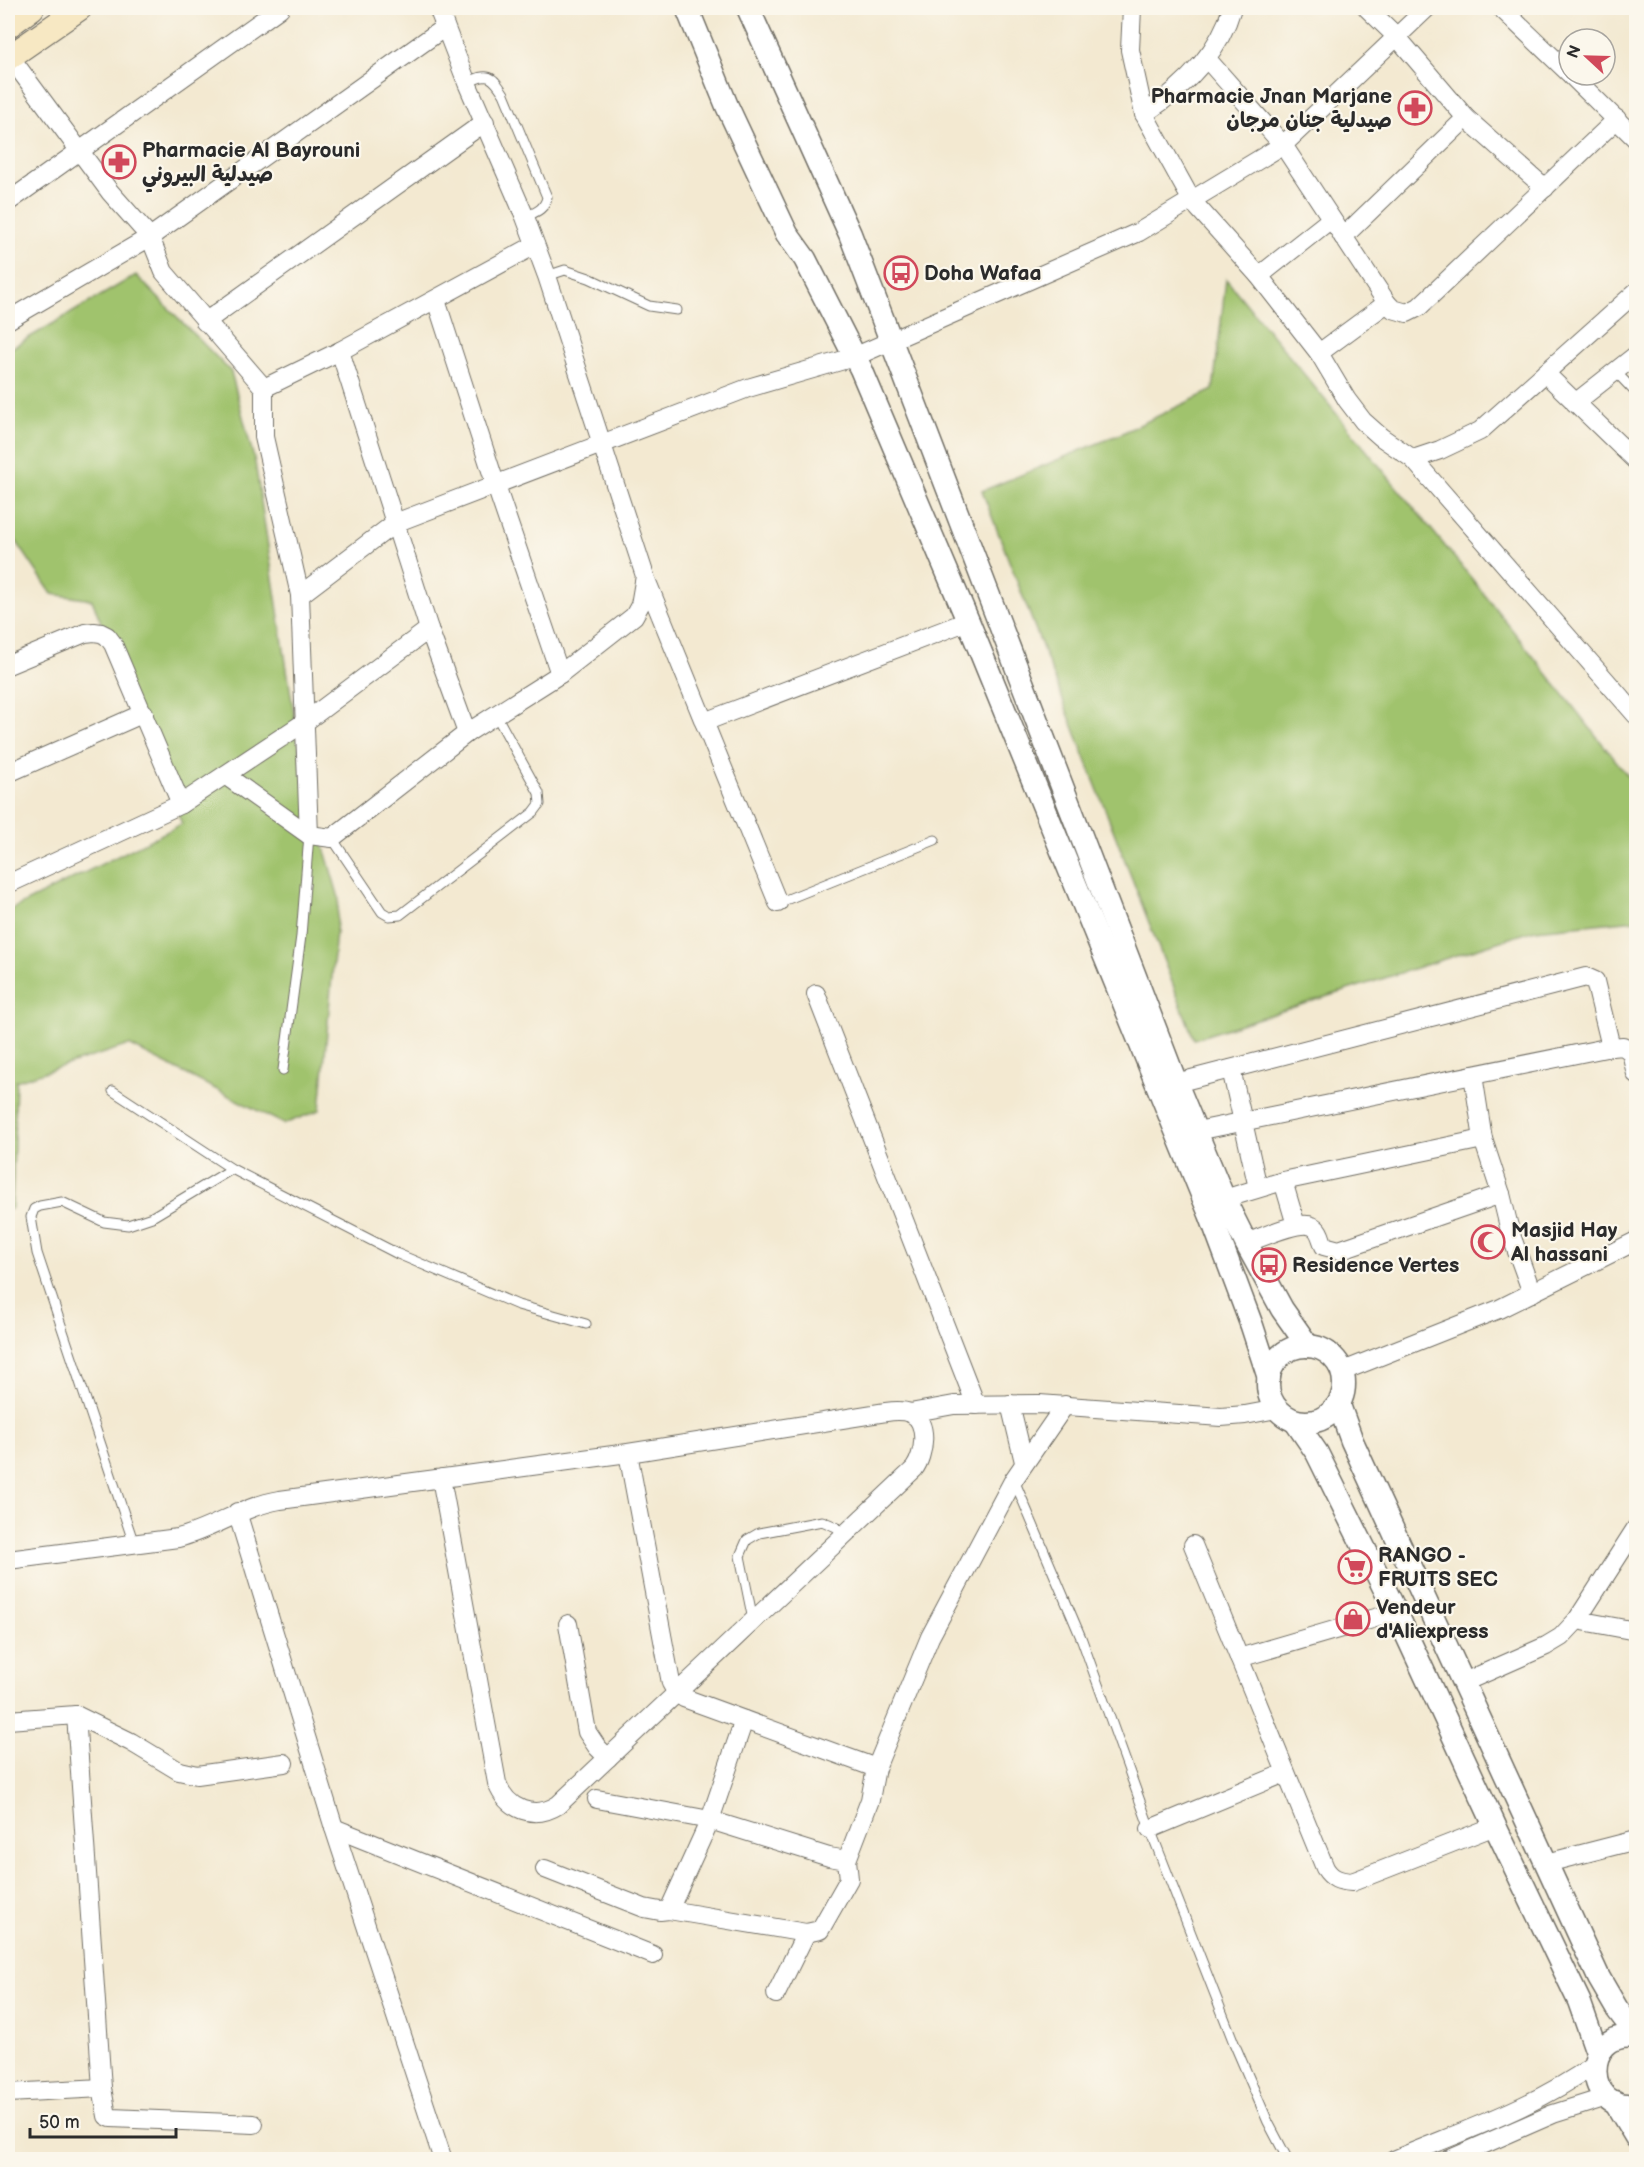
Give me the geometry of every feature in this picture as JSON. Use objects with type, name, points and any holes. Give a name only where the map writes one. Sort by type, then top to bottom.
[{"type":"main road","points":[[8,26],[32,8]]},
{"type":"main road","points":[[8,57],[80,8]]},
{"type":"street","points":[[8,202],[280,8]]},
{"type":"street","points":[[438,8],[525,217],[547,276],[645,576],[778,903]]},
{"type":"street","points":[[687,8],[727,106],[787,234],[805,259],[861,369],[968,621],[1209,1214],[1252,1326],[1269,1378],[1271,1399],[1317,1453],[1396,1612],[1579,2001],[1597,2060],[1597,2082],[1619,2101],[1636,2137]]},
{"type":"street","points":[[748,8],[850,234],[1176,1083],[1224,1199],[1282,1309],[1308,1346]]},
{"type":"street","points":[[1132,8],[1130,50],[1144,114],[1192,201],[1259,276],[1319,353],[1347,400],[1363,421],[1413,459],[1636,715]]},
{"type":"street","points":[[1144,114],[1180,88],[1207,59],[1232,8]]},
{"type":"street","points":[[1367,8],[1397,37],[1466,118],[1545,188]]},
{"type":"street","points":[[300,595],[395,523],[748,388],[854,357],[1139,232],[1283,145],[1427,8]]},
{"type":"street","points":[[1501,8],[1557,62]]},
{"type":"street","points":[[8,320],[150,237],[446,27]]},
{"type":"street","points":[[8,57],[78,152],[150,237],[164,272],[264,388],[264,437],[300,595],[309,835]]},
{"type":"street","points":[[1207,59],[1283,145],[1387,303],[1393,309],[1407,313],[1419,307],[1617,119]]},
{"type":"street","points":[[1584,87],[1636,139]]},
{"type":"street","points":[[1343,237],[1466,118]]},
{"type":"street","points":[[205,322],[485,122]]},
{"type":"street","points":[[1259,276],[1331,219]]},
{"type":"street","points":[[264,388],[340,351],[535,245]]},
{"type":"street","points":[[1413,459],[1440,450],[1480,431],[1636,292]]},
{"type":"street","points":[[436,300],[560,674]]},
{"type":"street","points":[[1319,353],[1387,303]]},
{"type":"street","points":[[340,351],[429,629],[467,733]]},
{"type":"street","points":[[1575,404],[1636,355]]},
{"type":"street","points":[[1545,373],[1636,461]]},
{"type":"street","points":[[225,775],[309,835],[332,838],[467,733],[560,674],[634,616],[640,605],[645,576]]},
{"type":"street","points":[[704,722],[968,621]]},
{"type":"street","points":[[8,884],[181,804],[305,722],[429,629]]},
{"type":"street","points":[[8,665],[71,638],[94,632],[107,636],[117,651],[181,804]]},
{"type":"street","points":[[8,773],[144,713]]},
{"type":"street","points":[[1176,1083],[1586,977],[1595,981],[1611,1047]]},
{"type":"street","points":[[816,994],[976,1405]]},
{"type":"street","points":[[1197,1131],[1611,1047],[1623,1046],[1631,1052],[1636,1074]]},
{"type":"street","points":[[1231,1068],[1258,1188]]},
{"type":"street","points":[[1473,1075],[1483,1138],[1502,1194],[1511,1234],[1532,1293]]},
{"type":"street","points":[[1224,1199],[1283,1181],[1483,1138]]},
{"type":"street","points":[[1283,1181],[1296,1225]]},
{"type":"street","points":[[1246,1243],[1296,1225],[1312,1226],[1319,1231],[1324,1246],[1340,1250],[1502,1194]]},
{"type":"street","points":[[1343,1371],[1499,1309],[1636,1241]]},
{"type":"street","points":[[8,1560],[192,1534],[237,1512],[267,1502],[628,1453],[892,1412],[910,1413],[954,1405],[1065,1405],[1221,1417],[1286,1415],[1314,1422],[1332,1413],[1339,1405],[1345,1389],[1343,1371],[1337,1361],[1329,1353],[1308,1346],[1297,1347],[1278,1358],[1269,1378]]},
{"type":"street","points":[[1010,1404],[1024,1462]]},
{"type":"street","points":[[545,1869],[644,1908],[669,1910],[806,1933],[820,1930],[849,1880],[847,1860],[870,1800],[876,1768],[930,1636],[1014,1479],[1065,1405]]},
{"type":"street","points":[[1339,1405],[1352,1441],[1599,1978],[1636,2035],[1611,2041],[1604,2047],[1597,2060],[1561,2087],[1525,2106],[1394,2160]]},
{"type":"street","points":[[441,1478],[495,1772],[501,1792],[507,1801],[524,1811],[533,1813],[550,1810],[558,1805],[844,1536],[919,1462],[922,1429],[917,1418],[910,1413]]},
{"type":"street","points":[[628,1453],[671,1683],[676,1692],[684,1698],[876,1768]]},
{"type":"street","points":[[237,1512],[334,1828],[443,2160]]},
{"type":"street","points":[[1462,1683],[1546,1646],[1561,1637],[1577,1620],[1636,1528]]},
{"type":"street","points":[[1193,1545],[1285,1773],[1325,1868],[1331,1877],[1340,1881],[1352,1882],[1495,1826]]},
{"type":"street","points":[[1239,1658],[1396,1612]]},
{"type":"street","points":[[1577,1620],[1636,1631]]},
{"type":"street","points":[[568,1624],[587,1732],[608,1758]]},
{"type":"street","points":[[8,1720],[75,1715],[131,1742],[179,1772],[197,1775],[284,1763]]},
{"type":"street","points":[[75,1715],[102,2088],[107,2116],[254,2124]]},
{"type":"street","points":[[669,1910],[710,1820],[744,1720]]},
{"type":"street","points":[[1150,1829],[1285,1773]]},
{"type":"street","points":[[597,1799],[710,1820],[847,1860]]},
{"type":"street","points":[[334,1828],[652,1955]]},
{"type":"street","points":[[1547,1863],[1636,1840]]},
{"type":"street","points":[[776,1994],[806,1933]]},
{"type":"street","points":[[8,2093],[102,2088]]},
{"type":"street","points":[[1448,2160],[1553,2114],[1619,2101]]},
{"type":"lane","points":[[467,82],[488,76],[494,79],[504,94],[548,197],[541,209],[525,217]]},
{"type":"lane","points":[[547,276],[565,270],[589,278],[649,306],[677,310]]},
{"type":"lane","points":[[1616,372],[1636,393]]},
{"type":"lane","points":[[332,838],[382,912],[389,916],[400,915],[534,812],[540,804],[539,794],[496,715]]},
{"type":"lane","points":[[283,1070],[302,936],[309,835]]},
{"type":"lane","points":[[778,903],[935,840]]},
{"type":"lane","points":[[113,1091],[232,1169],[398,1254],[518,1305],[586,1324]]},
{"type":"lane","points":[[134,1544],[37,1253],[31,1217],[34,1209],[40,1206],[62,1202],[104,1222],[128,1226],[152,1217],[232,1169]]},
{"type":"lane","points":[[1014,1479],[1082,1640],[1150,1829],[1234,2043],[1288,2160]]},
{"type":"lane","points":[[754,1621],[740,1556],[747,1540],[759,1533],[822,1521],[836,1527],[844,1536]]},
{"type":"green space","points":[[136,275],[231,372],[255,462],[304,779],[339,898],[320,1110],[284,1124],[129,1045],[16,1081],[12,1208],[8,1211],[8,911],[182,824],[92,600],[52,594],[8,529],[8,350]]},
{"type":"green space","points":[[1226,279],[1472,579],[1636,786],[1636,920],[1535,930],[1194,1039],[982,491],[1118,435],[1213,390]]},
{"type":"place","name":"Pharmacie Jnan Marjane صيدلية جنان مرجان","points":[[1415,108]]},
{"type":"place","name":"Pharmacie Al Bayrouni صيدلية البيروني","points":[[119,162]]},
{"type":"place","name":"Doha Wafaa","points":[[901,273]]},
{"type":"place","name":"Masjid Hay Al hassani","points":[[1488,1242]]},
{"type":"place","name":"Residence Vertes","points":[[1269,1265]]},
{"type":"place","name":"RANGO - FRUITS SEC","points":[[1355,1567]]},
{"type":"place","name":"Vendeur d'Aliexpress","points":[[1353,1619]]}]
